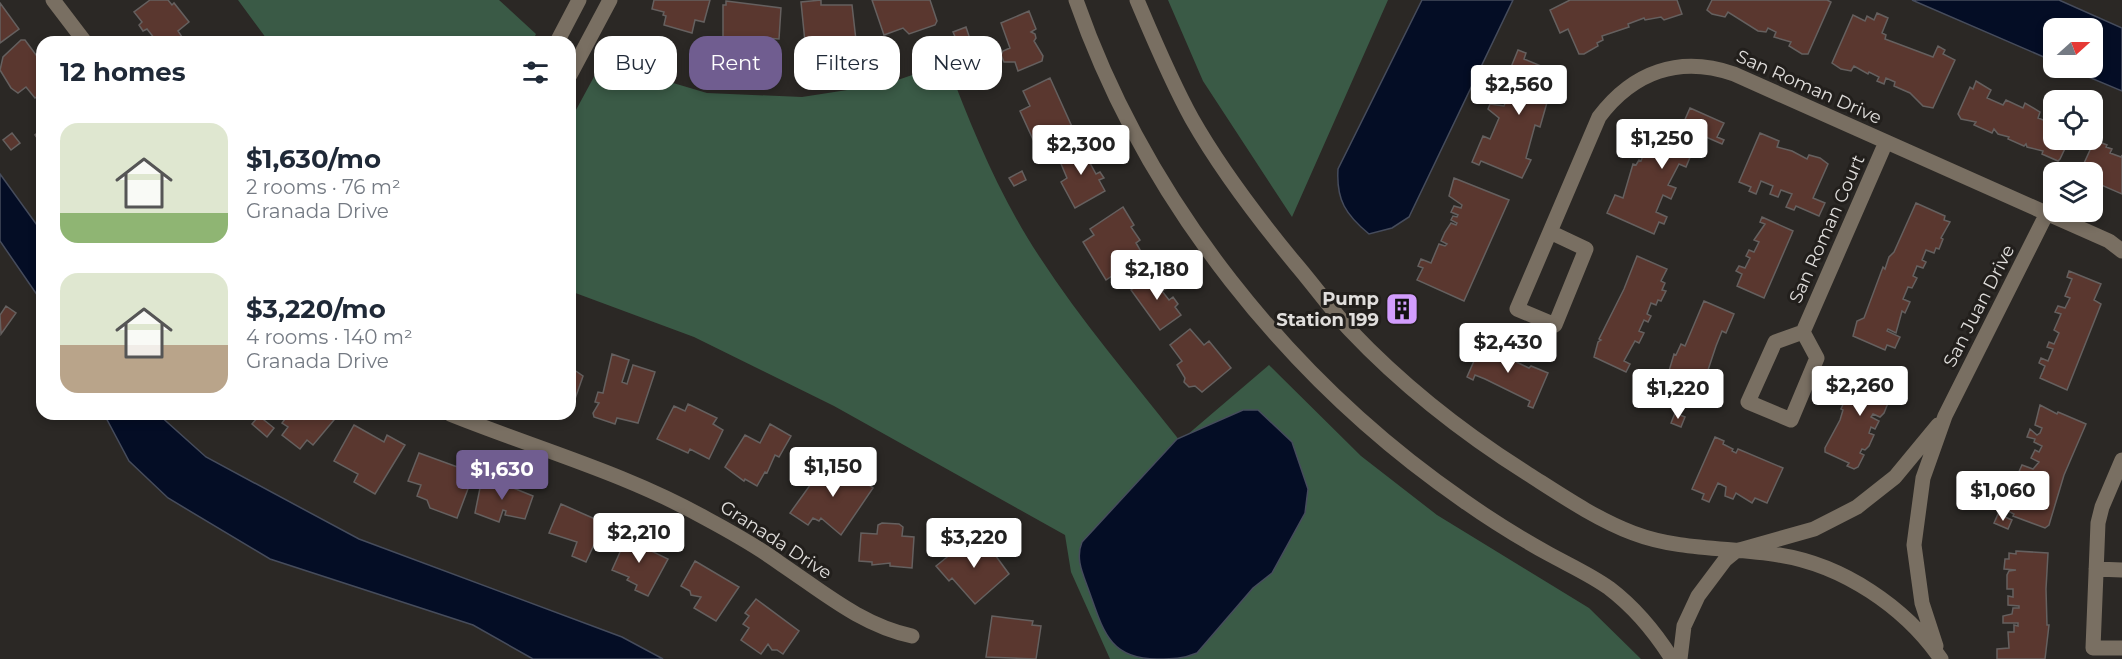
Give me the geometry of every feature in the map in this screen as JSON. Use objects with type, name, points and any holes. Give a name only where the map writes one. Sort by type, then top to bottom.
[{"type":"street","points":[[53,0],[80,36]]},
{"type":"street","points":[[559,36],[579,0]]},
{"type":"street","points":[[576,64],[610,0]]},
{"type":"street","points":[[1077,0],[1116,97],[1184,214],[1225,273],[1311,373],[1410,462],[1455,495],[1521,538],[1607,587],[1643,620],[1672,659]]},
{"type":"street","points":[[1137,0],[1165,65],[1221,167],[1271,234],[1349,328],[1401,380],[1451,422],[1569,500],[1624,528],[1680,544],[1796,558],[1863,587],[1897,609],[1930,642],[1939,657]]},
{"type":"street","name":"San Roman Drive","points":[[1550,232],[1587,249],[1555,325],[1517,309],[1599,117],[1611,101],[1641,78],[1657,71],[1697,65],[1716,68],[2043,211]]},
{"type":"street","name":"San Roman Court","points":[[1803,332],[1817,357],[1791,420],[1748,402],[1775,342],[1803,332],[1886,142]]},
{"type":"street","name":"San Juan Drive","points":[[1939,657],[1922,603],[1914,545],[1923,478],[1945,416],[2043,221]]},
{"type":"street","name":"San Roman Drive","points":[[2067,222],[2109,241],[2122,250]]},
{"type":"street","name":"San Juan Drive","points":[[1680,659],[1684,626],[1698,596],[1712,575],[1736,551],[1814,529],[1857,507],[1895,477],[1945,416]]},
{"type":"street","name":"Granada Drive","points":[[467,420],[572,457],[642,486],[706,518],[769,555],[867,621],[891,631],[912,636]]},
{"type":"street","points":[[2122,460],[2100,515],[2094,648],[2122,648]]},
{"type":"street","points":[[2096,569],[2122,570]]},
{"type":"green space","points":[[238,0],[499,0],[536,34],[535,36],[265,36]]},
{"type":"green space","points":[[1168,0],[1388,0],[1292,217],[1203,81]]},
{"type":"green space","points":[[912,75],[912,90],[957,90],[988,162],[1025,233],[1072,304],[1180,441],[1269,365],[1361,456],[1437,515],[1589,608],[1641,659],[1110,659],[1071,572],[1065,535],[834,406],[694,337],[576,293],[576,110],[594,77],[594,90],[677,90],[677,84],[689,88],[689,90],[707,93],[802,97],[847,90],[900,90],[900,79]]},
{"type":"water","points":[[1422,0],[1513,0],[1409,217],[1392,228],[1369,234],[1354,220],[1344,206],[1339,190],[1338,169]]},
{"type":"water","points":[[1912,0],[2059,0],[2100,18],[2043,18],[2043,57]]},
{"type":"water","points":[[2103,20],[2122,28],[2122,91],[2091,78],[2103,78]]},
{"type":"water","points":[[0,174],[36,224],[36,293],[0,241]]},
{"type":"water","points":[[1243,410],[1258,410],[1292,442],[1308,489],[1305,513],[1272,573],[1253,588],[1197,653],[1182,658],[1162,659],[1141,658],[1128,654],[1110,640],[1099,618],[1081,566],[1079,554],[1082,542],[1177,439]]},
{"type":"water","points":[[107,420],[165,420],[206,457],[359,539],[622,637],[663,659],[533,659],[473,625],[270,559],[168,498],[129,461]]},
{"type":"building","points":[[150,0],[168,0],[172,5],[174,3],[189,22],[178,31],[181,36],[153,36],[147,29],[143,31],[139,25],[142,22],[134,12]]},
{"type":"building","points":[[654,0],[710,0],[704,22],[695,20],[692,33],[664,25],[666,16],[663,15],[664,12],[652,9]]},
{"type":"building","points":[[821,0],[821,5],[852,5],[856,36],[804,36],[801,2]]},
{"type":"building","points":[[872,0],[930,0],[937,21],[935,25],[909,34],[903,28],[884,35]]},
{"type":"building","points":[[1570,0],[1677,0],[1682,14],[1664,20],[1661,17],[1645,20],[1644,18],[1628,24],[1629,27],[1602,36],[1603,40],[1597,43],[1598,46],[1584,54],[1579,54],[1568,29],[1560,33],[1550,10]]},
{"type":"building","points":[[1712,0],[1827,0],[1831,2],[1808,54],[1802,54],[1789,46],[1791,42],[1774,37],[1776,32],[1768,28],[1766,32],[1758,31],[1728,12],[1725,17],[1712,14],[1707,10]]},
{"type":"building","points":[[726,1],[781,8],[779,36],[723,36],[723,5],[726,5]]},
{"type":"building","points":[[0,3],[19,29],[0,43]]},
{"type":"building","points":[[1029,11],[1036,29],[1031,32],[1035,34],[1034,41],[1043,56],[1042,61],[1018,71],[1015,62],[1004,62],[1002,53],[1010,48],[1001,23]]},
{"type":"building","points":[[1877,13],[1888,18],[1882,33],[1886,35],[1885,39],[1933,57],[1938,46],[1945,50],[1943,54],[1955,60],[1933,108],[1923,106],[1910,93],[1894,86],[1895,82],[1886,78],[1884,84],[1877,81],[1879,77],[1869,72],[1868,74],[1854,66],[1851,71],[1841,69],[1832,63],[1853,15],[1865,21],[1867,16],[1874,20]]},
{"type":"building","points":[[966,27],[969,36],[955,36],[953,32]]},
{"type":"building","points":[[21,40],[25,40],[36,55],[36,97],[26,87],[18,93],[11,88],[0,70],[3,57]]},
{"type":"building","points":[[1518,50],[1526,53],[1524,59],[1565,76],[1565,84],[1557,95],[1553,94],[1551,100],[1548,99],[1540,127],[1535,125],[1526,158],[1531,160],[1522,178],[1481,161],[1479,165],[1472,162],[1483,136],[1490,139],[1499,118],[1488,109],[1490,104],[1504,106],[1506,101],[1501,99],[1504,91],[1508,93],[1509,90],[1505,89],[1510,78],[1507,77]]},
{"type":"building","points":[[1050,78],[1073,129],[1036,146],[1020,111],[1030,106],[1023,91]]},
{"type":"building","points":[[1976,81],[1991,90],[1987,98],[2003,105],[2006,100],[2023,108],[2025,103],[2040,112],[2038,118],[2043,120],[2043,150],[2064,150],[2060,159],[2058,161],[2042,154],[2043,151],[2008,139],[2009,137],[1998,134],[1994,129],[1992,133],[1974,125],[1976,122],[1961,119],[1958,114],[1970,87],[1973,89]]},
{"type":"building","points":[[1690,108],[1724,123],[1717,137],[1724,140],[1722,144],[1706,137],[1697,157],[1691,155],[1686,167],[1679,164],[1668,185],[1676,188],[1671,199],[1663,195],[1656,212],[1667,217],[1664,224],[1659,222],[1654,234],[1607,213],[1615,195],[1623,198],[1633,164],[1636,165],[1639,160],[1641,161],[1646,148],[1652,151],[1656,133],[1667,139],[1675,121],[1683,124]]},
{"type":"building","points":[[12,133],[20,143],[11,150],[3,140]]},
{"type":"building","points":[[1760,133],[1779,141],[1777,147],[1792,151],[1807,159],[1809,155],[1820,158],[1828,164],[1813,198],[1825,203],[1819,216],[1796,206],[1794,210],[1786,207],[1792,194],[1781,190],[1778,197],[1770,194],[1773,186],[1761,181],[1756,194],[1749,191],[1751,187],[1739,182]]},
{"type":"building","points":[[2103,143],[2112,149],[2110,153],[2121,157],[2122,155],[2122,194],[2103,186],[2103,162],[2085,162],[2090,150],[2103,150]]},
{"type":"building","points":[[1085,144],[1095,160],[1090,163],[1096,174],[1100,172],[1104,178],[1099,180],[1105,191],[1075,208],[1061,182],[1067,178],[1059,159]]},
{"type":"building","points":[[1022,171],[1026,180],[1014,186],[1009,178]]},
{"type":"building","points":[[1454,178],[1509,200],[1464,301],[1417,280],[1423,268],[1418,266],[1421,259],[1431,263],[1439,244],[1445,246],[1447,244],[1441,241],[1445,232],[1451,223],[1456,225],[1457,223],[1451,220],[1453,216],[1458,215],[1451,212],[1454,206],[1461,208],[1462,205],[1449,196]]},
{"type":"building","points":[[1916,203],[1945,216],[1944,220],[1950,222],[1941,238],[1943,239],[1939,249],[1936,248],[1934,253],[1926,250],[1922,260],[1926,262],[1923,268],[1917,266],[1913,276],[1917,278],[1912,288],[1908,287],[1903,299],[1910,302],[1905,313],[1902,311],[1896,333],[1888,329],[1887,331],[1900,337],[1895,348],[1887,345],[1885,350],[1853,336],[1857,321],[1864,318],[1883,267],[1885,269],[1889,257],[1894,252]]},
{"type":"building","points":[[1123,207],[1134,225],[1131,227],[1140,240],[1136,243],[1143,255],[1106,280],[1083,242],[1094,235],[1090,229]]},
{"type":"building","points":[[1762,217],[1793,231],[1764,298],[1737,286],[1742,274],[1736,271],[1739,266],[1745,268],[1750,258],[1746,256],[1749,250],[1754,252],[1759,242],[1754,240],[1765,224],[1760,222]]},
{"type":"building","points":[[1637,256],[1667,269],[1661,281],[1665,283],[1662,290],[1666,291],[1656,305],[1651,303],[1647,314],[1651,316],[1648,322],[1644,320],[1639,331],[1644,333],[1639,343],[1635,341],[1624,361],[1630,364],[1626,372],[1594,357],[1598,342],[1601,340],[1599,339],[1624,289]]},
{"type":"building","points":[[2069,271],[2101,284],[2094,300],[2101,304],[2067,390],[2040,378],[2045,366],[2039,363],[2041,358],[2048,361],[2053,349],[2047,347],[2049,342],[2054,344],[2059,333],[2054,330],[2061,314],[2055,312],[2058,306],[2065,308],[2070,298],[2065,296],[2072,279],[2067,277]]},
{"type":"building","points":[[1156,272],[1167,288],[1162,291],[1169,300],[1173,297],[1178,304],[1175,307],[1181,315],[1160,330],[1131,290]]},
{"type":"building","points":[[1704,301],[1734,314],[1726,333],[1722,331],[1700,394],[1695,397],[1662,380],[1667,370],[1669,371],[1674,354],[1676,355],[1681,344],[1685,346]]},
{"type":"building","name":"Pump Station 199","points":[[1396,302],[1409,302],[1408,316],[1396,316]]},
{"type":"building","points":[[6,306],[16,313],[1,334],[0,315]]},
{"type":"building","points":[[1190,329],[1204,345],[1209,341],[1231,368],[1202,392],[1195,386],[1189,387],[1184,382],[1185,378],[1177,365],[1182,361],[1170,345]]},
{"type":"building","points":[[1481,345],[1529,368],[1531,366],[1548,373],[1533,408],[1528,406],[1530,401],[1485,379],[1475,375],[1473,380],[1467,377]]},
{"type":"building","points":[[612,354],[629,360],[622,382],[627,384],[633,365],[655,372],[638,423],[617,418],[615,424],[594,417],[593,413],[599,403],[595,402],[598,392],[603,393]]},
{"type":"building","points":[[1863,368],[1890,381],[1888,385],[1897,389],[1893,397],[1889,395],[1887,400],[1883,399],[1888,403],[1884,413],[1880,417],[1873,414],[1871,417],[1879,421],[1875,429],[1871,427],[1869,433],[1874,435],[1869,446],[1865,450],[1862,449],[1860,453],[1864,455],[1858,467],[1854,469],[1847,466],[1849,463],[1825,452],[1825,448],[1840,420],[1843,410],[1841,409],[1852,384],[1855,386],[1859,372]]},
{"type":"building","points":[[576,371],[583,376],[576,396]]},
{"type":"building","points":[[688,404],[717,418],[713,424],[723,430],[709,459],[690,449],[688,453],[657,439],[674,406],[685,411]]},
{"type":"building","points":[[2040,405],[2057,414],[2058,412],[2086,424],[2064,475],[2049,525],[2045,528],[2013,516],[2014,514],[2008,511],[2013,500],[2018,502],[2021,497],[2016,492],[2019,485],[2027,486],[2029,481],[2017,476],[2022,465],[2033,469],[2039,462],[2031,458],[2035,450],[2039,452],[2042,446],[2034,442],[2035,439],[2027,437],[2030,429],[2037,435],[2040,433],[2042,428],[2035,425]]},
{"type":"building","points":[[1675,413],[1685,417],[1681,427],[1671,423]]},
{"type":"building","points":[[256,420],[264,420],[274,428],[267,437],[252,424]]},
{"type":"building","points":[[284,420],[334,420],[313,445],[307,440],[300,449],[282,435],[288,427],[282,423]]},
{"type":"building","points":[[770,424],[791,436],[779,457],[775,455],[767,473],[765,472],[757,486],[745,479],[744,481],[725,467],[745,435],[760,443]]},
{"type":"building","points":[[354,425],[384,442],[387,435],[405,445],[375,494],[354,482],[358,474],[334,461]]},
{"type":"building","points":[[1715,437],[1724,441],[1723,444],[1736,453],[1738,449],[1783,468],[1767,503],[1755,498],[1752,503],[1736,493],[1733,499],[1725,496],[1726,487],[1718,483],[1709,502],[1702,499],[1704,494],[1692,489]]},
{"type":"building","points":[[419,453],[474,473],[457,518],[430,508],[427,500],[417,496],[421,485],[408,481]]},
{"type":"building","points":[[827,461],[840,470],[843,467],[873,488],[841,535],[821,518],[819,521],[813,518],[808,525],[790,513],[821,470],[819,468],[823,462]]},
{"type":"building","points":[[486,477],[533,496],[525,519],[505,515],[506,511],[503,510],[499,522],[475,513],[480,488]]},
{"type":"building","points":[[561,504],[604,523],[586,562],[572,556],[577,542],[549,533]]},
{"type":"building","points":[[1998,514],[2012,520],[2008,529],[1994,523]]},
{"type":"building","points":[[882,523],[899,524],[903,527],[902,536],[914,537],[912,568],[890,566],[890,563],[872,565],[872,562],[859,561],[861,533],[877,534],[878,525]]},
{"type":"building","points":[[629,532],[648,541],[645,548],[668,559],[648,596],[635,590],[637,585],[627,580],[629,577],[612,570]]},
{"type":"building","points":[[972,537],[982,537],[1009,574],[975,604],[952,578],[949,581],[936,566]]},
{"type":"building","points":[[2016,551],[2048,553],[2046,589],[2047,625],[2049,625],[2045,659],[1997,659],[1997,649],[2009,648],[2008,632],[2014,632],[2014,625],[2018,626],[2018,623],[2003,623],[2003,616],[2012,614],[2013,608],[2019,608],[2019,606],[2008,605],[2008,596],[2013,597],[2013,589],[2007,589],[2007,575],[2009,571],[2016,570],[2004,569],[2005,559],[2009,559],[2009,553],[2016,554]]},
{"type":"building","points":[[695,561],[739,587],[716,621],[694,608],[701,597],[691,595],[690,591],[681,586]]},
{"type":"building","points":[[756,599],[799,631],[783,654],[772,650],[768,644],[761,654],[741,640],[749,628],[743,624],[749,616],[745,613]]},
{"type":"building","points":[[992,616],[1033,621],[1032,625],[1041,626],[1036,659],[986,657]]},
{"type":"place","name":"Pump Station 199","points":[[1402,309]]}]
